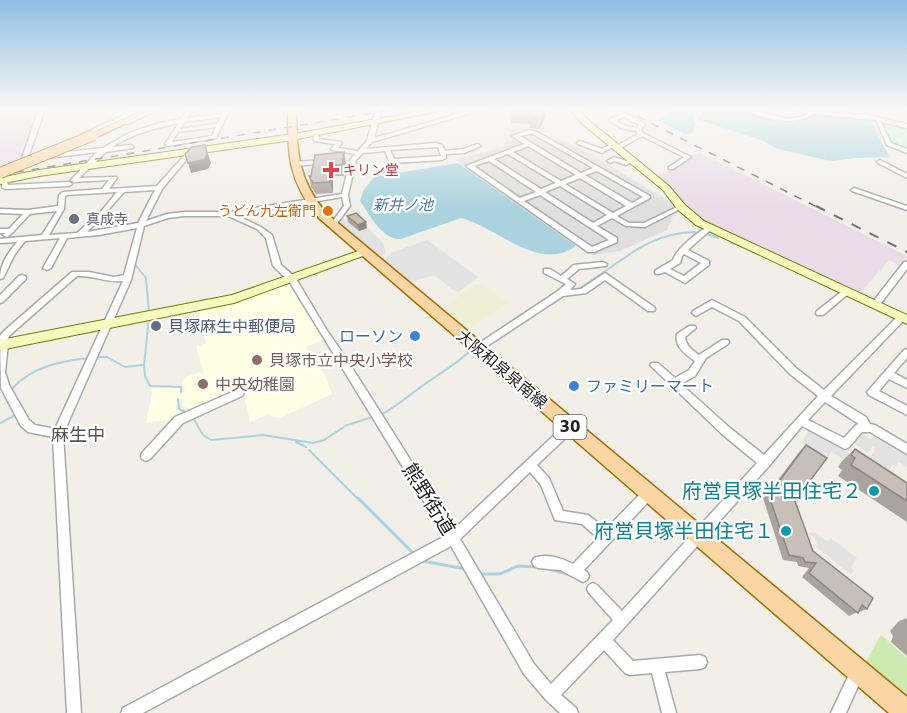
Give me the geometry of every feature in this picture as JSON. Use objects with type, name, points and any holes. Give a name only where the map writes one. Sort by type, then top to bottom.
[{"type":"main road","points":[[1,174],[81,142]]},
{"type":"main road","name":"大阪和泉泉南線","points":[[293,142],[294,164],[298,181],[309,201],[333,225],[907,713]]},
{"type":"street","points":[[1,174],[18,169],[25,161],[31,142]]},
{"type":"street","points":[[25,161],[65,142]]},
{"type":"street","points":[[49,156],[80,142]]},
{"type":"street","points":[[104,142],[112,145]]},
{"type":"street","points":[[44,238],[61,208],[62,195],[72,182],[103,150],[118,142]]},
{"type":"street","points":[[169,142],[168,144],[181,142]]},
{"type":"street","points":[[74,713],[58,434],[128,277],[141,225],[159,188],[198,142]]},
{"type":"street","points":[[1,174],[87,166],[255,142]]},
{"type":"street","points":[[333,142],[339,143],[334,149],[358,154]]},
{"type":"street","points":[[333,225],[347,206],[345,195],[358,154],[369,142]]},
{"type":"street","points":[[526,142],[632,206]]},
{"type":"street","points":[[552,142],[648,197],[592,225]]},
{"type":"street","points":[[550,695],[622,621],[801,420],[904,319],[710,228],[681,207],[666,188],[610,142]]},
{"type":"street","points":[[580,143],[602,151],[621,142]]},
{"type":"street","points":[[659,142],[688,157],[671,168]]},
{"type":"street","points":[[889,142],[907,151]]},
{"type":"street","points":[[490,159],[614,240],[591,250],[469,166],[529,144]]},
{"type":"street","points":[[346,159],[358,154],[387,149],[436,146],[440,147],[444,157],[392,161],[387,149]]},
{"type":"street","points":[[443,153],[464,151],[478,146]]},
{"type":"street","points":[[25,161],[49,156],[131,147]]},
{"type":"street","points":[[508,152],[628,225],[638,227],[681,207]]},
{"type":"street","points":[[610,161],[614,159],[626,163],[632,160]]},
{"type":"street","points":[[294,164],[337,161]]},
{"type":"street","points":[[880,162],[907,176]]},
{"type":"street","points":[[519,201],[598,168]]},
{"type":"street","points":[[1,174],[5,187],[114,178],[105,190]]},
{"type":"street","points":[[65,193],[159,188]]},
{"type":"street","points":[[79,235],[101,215],[123,189]]},
{"type":"street","points":[[854,190],[907,208]]},
{"type":"street","points":[[1,241],[79,235],[141,225],[184,214],[229,214],[345,195]]},
{"type":"street","points":[[0,211],[28,212],[61,208]]},
{"type":"street","points":[[1,241],[28,212]]},
{"type":"street","name":"熊野街道","points":[[229,214],[259,228],[269,237],[278,266],[292,279],[453,538],[529,669],[550,695],[571,713]]},
{"type":"street","points":[[684,251],[706,263],[685,280],[662,271],[677,261],[678,255],[693,244],[700,233],[710,228]]},
{"type":"street","points":[[0,231],[11,231]]},
{"type":"street","points":[[47,268],[64,237]]},
{"type":"street","points":[[0,276],[3,264],[22,240]]},
{"type":"street","points":[[1,344],[234,298],[364,252]]},
{"type":"street","points":[[562,279],[577,267],[603,264]]},
{"type":"street","points":[[875,305],[907,264]]},
{"type":"street","points":[[478,348],[571,284],[547,271]]},
{"type":"street","points":[[58,434],[32,429],[25,423],[4,385],[0,372],[1,344],[7,333],[75,274],[82,273],[117,281],[128,277]]},
{"type":"street","points":[[561,293],[583,291],[604,276],[651,309]]},
{"type":"street","points":[[0,300],[22,278]]},
{"type":"street","points":[[820,313],[845,292]]},
{"type":"street","points":[[696,313],[712,303],[734,314],[793,371],[825,397],[862,420],[867,428]]},
{"type":"street","points":[[692,328],[680,336],[680,340],[684,348],[700,360]]},
{"type":"street","points":[[675,383],[692,373],[700,360],[725,342]]},
{"type":"street","points":[[907,352],[872,392],[907,411]]},
{"type":"street","points":[[656,365],[726,431],[765,463]]},
{"type":"street","points":[[888,374],[907,384]]},
{"type":"street","points":[[146,456],[179,420],[239,393]]},
{"type":"street","points":[[801,420],[845,444],[860,428],[867,428],[907,448]]},
{"type":"street","points":[[128,713],[453,538],[570,427]]},
{"type":"street","points":[[530,465],[545,482],[559,516],[584,519],[606,537]]},
{"type":"street","points":[[538,561],[561,564],[579,573],[606,537],[648,494]]},
{"type":"street","points":[[593,589],[622,621]]},
{"type":"street","points":[[604,640],[630,668],[700,662]]},
{"type":"street","points":[[657,666],[669,713]]},
{"type":"street","points":[[838,713],[858,671]]},
{"type":"shaded area","points":[[0,142],[28,142],[22,157],[0,166]]},
{"type":"shaded area","points":[[505,142],[567,142],[592,155],[677,206],[667,230],[620,251],[593,255],[455,160],[503,147]]},
{"type":"shaded area","points":[[699,152],[907,257],[901,266],[889,260],[862,291],[876,298],[872,302],[702,222],[671,188],[656,177]]},
{"type":"shaded area","points":[[341,219],[348,221],[359,231],[368,228],[383,243],[386,253],[379,258],[338,224]]},
{"type":"shaded area","points":[[427,240],[478,277],[458,292],[434,275],[408,283],[386,259],[391,253]]},
{"type":"shaded area","name":"貝塚市立中央小学校","points":[[288,283],[294,283],[328,338],[305,347],[324,373],[332,394],[280,418],[267,415],[250,422],[244,394],[241,390],[193,410],[182,406],[182,399],[177,399],[176,409],[183,414],[175,419],[146,423],[151,388],[176,387],[180,389],[179,393],[184,392],[185,388],[181,383],[186,377],[200,372],[204,374],[196,347],[206,343],[198,310],[255,296]]},
{"type":"shaded area","points":[[478,283],[483,284],[508,303],[467,331],[444,310],[449,308],[447,305]]},
{"type":"shaded area","points":[[809,430],[852,455],[849,462],[831,452],[828,457],[802,443]]},
{"type":"shaded area","points":[[864,434],[871,439],[874,436],[907,455],[907,467],[899,462],[895,466],[886,461],[892,465],[890,469],[894,471],[891,482],[866,460],[874,453],[875,447],[873,446],[868,453],[854,443]]},
{"type":"shaded area","points":[[808,533],[816,533],[828,542],[831,538],[857,558],[851,567],[854,570],[851,574],[816,547],[817,541]]},
{"type":"green space","points":[[891,142],[907,142],[907,150]]},
{"type":"green space","points":[[881,635],[907,658],[907,696],[866,661]]},
{"type":"water","points":[[765,142],[882,142],[889,157],[833,161],[778,149]]},
{"type":"water","name":"新井ノ池","points":[[458,163],[576,246],[562,253],[547,254],[533,251],[461,218],[401,239],[394,238],[377,226],[360,201],[363,191],[374,177]]},
{"type":"building","points":[[205,145],[207,154],[204,160],[188,163],[185,154],[192,147]]},
{"type":"building","points":[[344,152],[342,165],[331,165],[330,182],[313,183],[309,176],[311,176],[315,155]]},
{"type":"building","points":[[356,213],[366,222],[358,225],[347,216]]},
{"type":"building","name":"府営貝塚半田住宅１","points":[[806,445],[827,458],[795,501],[813,551],[873,598],[867,609],[862,605],[858,613],[809,573],[816,563],[805,562],[803,558],[789,555],[768,493],[773,493],[772,491]]},
{"type":"building","points":[[855,449],[907,483],[907,501],[851,465],[855,458],[851,455]]},
{"type":"waterway","points":[[578,289],[647,244],[661,238],[695,232]]},
{"type":"waterway","points":[[707,234],[718,238]]},
{"type":"waterway","points":[[731,243],[740,245]]},
{"type":"waterway","points":[[134,263],[146,278],[149,312]]},
{"type":"waterway","points":[[144,365],[149,318]]},
{"type":"waterway","points":[[380,415],[452,366],[471,350]]},
{"type":"waterway","points":[[97,357],[107,357],[125,367],[144,365]]},
{"type":"waterway","points":[[11,390],[27,376],[47,366],[89,358]]},
{"type":"waterway","points":[[144,365],[145,376],[150,386],[181,387],[181,392]]},
{"type":"waterway","points":[[178,399],[179,409],[187,413]]},
{"type":"waterway","points":[[0,423],[16,415]]},
{"type":"waterway","points":[[192,416],[203,435],[211,440],[263,435],[313,443],[324,440],[347,425],[373,417]]},
{"type":"waterway","points":[[296,442],[306,447]]},
{"type":"waterway","points":[[309,450],[359,500]]},
{"type":"waterway","points":[[358,498],[413,553]]},
{"type":"waterway","points":[[422,561],[466,569]]},
{"type":"waterway","points":[[480,574],[500,574],[518,566],[538,567]]},
{"type":"waterway","points":[[549,569],[567,574]]},
{"type":"railway","points":[[0,175],[197,142]]},
{"type":"railway","points":[[689,142],[819,208]]},
{"type":"railway","points":[[816,206],[907,252]]},
{"type":"place","name":"キリン堂","points":[[331,170]]},
{"type":"place","name":"うどん九左衛門","points":[[328,211]]},
{"type":"place","name":"真成寺","points":[[74,219]]},
{"type":"place","name":"貝塚麻生中郵便局","points":[[156,326]]},
{"type":"place","name":"ローソン","points":[[415,336]]},
{"type":"place","name":"貝塚市立中央小学校","points":[[257,360]]},
{"type":"place","name":"中央幼稚園","points":[[203,384]]},
{"type":"place","name":"ファミリーマート","points":[[574,386]]},
{"type":"place","name":"府営貝塚半田住宅２","points":[[874,491]]},
{"type":"place","name":"府営貝塚半田住宅１","points":[[786,531]]},
{"type":"district","name":"麻生中","points":[[78,434]]}]
